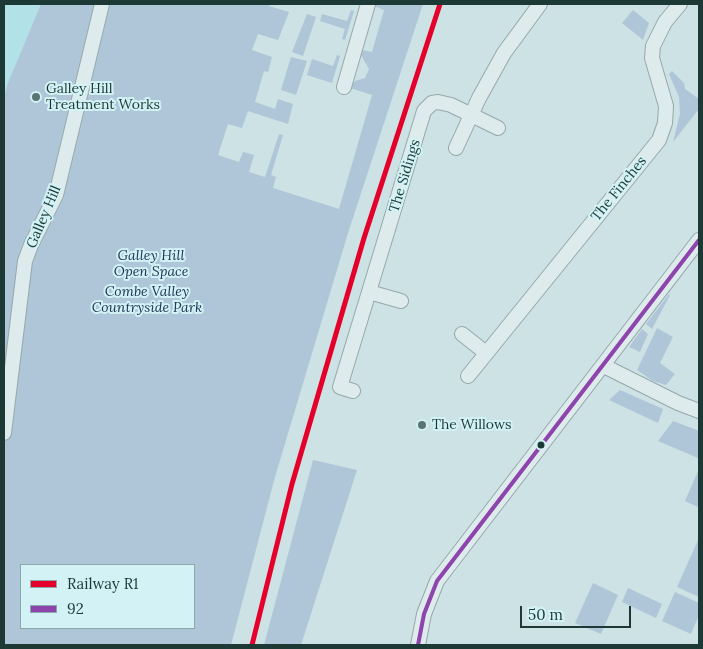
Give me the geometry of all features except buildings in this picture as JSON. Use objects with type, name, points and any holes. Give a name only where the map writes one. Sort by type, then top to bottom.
[{"type":"street","name":"Galley Hill","points":[[4,433],[25,261],[56,195],[102,4]]},
{"type":"street","points":[[344,87],[368,4]]},
{"type":"street","points":[[456,148],[504,53],[540,4]]},
{"type":"street","name":"The Finches","points":[[468,376],[660,140],[665,123],[666,106],[652,58],[653,46],[665,22],[680,4]]},
{"type":"street","name":"The Sidings","points":[[353,391],[340,387],[424,111],[432,103],[438,102],[472,115]]},
{"type":"street","points":[[472,115],[498,128]]},
{"type":"street","points":[[418,645],[424,614],[437,581],[699,240]]},
{"type":"street","points":[[369,292],[400,301]]},
{"type":"street","points":[[462,334],[486,353]]},
{"type":"street","points":[[604,366],[678,403],[699,411]]},
{"type":"green space","name":"Combe Valley Countryside Park","points":[[4,4],[270,4],[269,6],[289,12],[278,40],[258,34],[252,50],[272,57],[268,72],[264,71],[255,102],[275,109],[278,99],[293,104],[288,124],[248,111],[242,128],[228,124],[218,155],[239,162],[243,152],[254,155],[249,172],[265,177],[279,134],[283,135],[271,175],[276,177],[273,188],[339,209],[372,95],[350,88],[355,81],[365,78],[369,69],[361,55],[362,50],[372,52],[384,10],[374,6],[374,4],[423,4],[348,233],[275,477],[231,645],[4,645]]},
{"type":"green space","points":[[351,10],[354,11],[345,40],[342,39],[345,29],[320,21],[322,14],[347,21]]},
{"type":"green space","points":[[633,10],[649,23],[643,40],[622,23]]},
{"type":"green space","points":[[307,14],[316,17],[303,56],[292,52]]},
{"type":"green space","points":[[337,55],[340,56],[332,83],[307,75],[312,59],[333,66]]},
{"type":"green space","points":[[291,57],[307,61],[296,95],[281,90]]},
{"type":"green space","points":[[672,71],[684,83],[685,89],[699,99],[699,109],[673,142],[680,114],[679,97],[669,74]]},
{"type":"green space","points":[[670,295],[652,329],[646,324]]},
{"type":"green space","points":[[657,328],[673,337],[660,363],[675,374],[666,385],[653,381],[637,370]]},
{"type":"green space","points":[[642,329],[648,334],[640,352],[629,347]]},
{"type":"green space","points":[[620,390],[663,409],[658,423],[609,400]]},
{"type":"green space","points":[[673,421],[699,431],[698,458],[658,441]]},
{"type":"green space","points":[[313,460],[357,470],[301,645],[264,645]]},
{"type":"green space","points":[[699,469],[699,504],[698,507],[685,501]]},
{"type":"green space","points":[[699,538],[699,597],[677,587]]},
{"type":"green space","points":[[593,583],[618,595],[601,634],[575,623]]},
{"type":"green space","points":[[628,588],[662,604],[656,618],[622,602]]},
{"type":"green space","points":[[675,592],[699,603],[699,615],[691,634],[662,621]]},
{"type":"sand","points":[[4,4],[41,4],[8,83],[4,98]]},
{"type":"rail line","name":"R1","points":[[252,645],[292,484],[364,238],[440,4]]},
{"type":"transit line","name":"92","points":[[418,645],[424,614],[437,581],[699,240]]},
{"type":"place","name":"Galley Hill Treatment Works","points":[[36,97]]},
{"type":"place","name":"The Willows","points":[[422,425]]},
{"type":"park label","name":"Galley Hill Open Space","points":[[151,264]]}]
